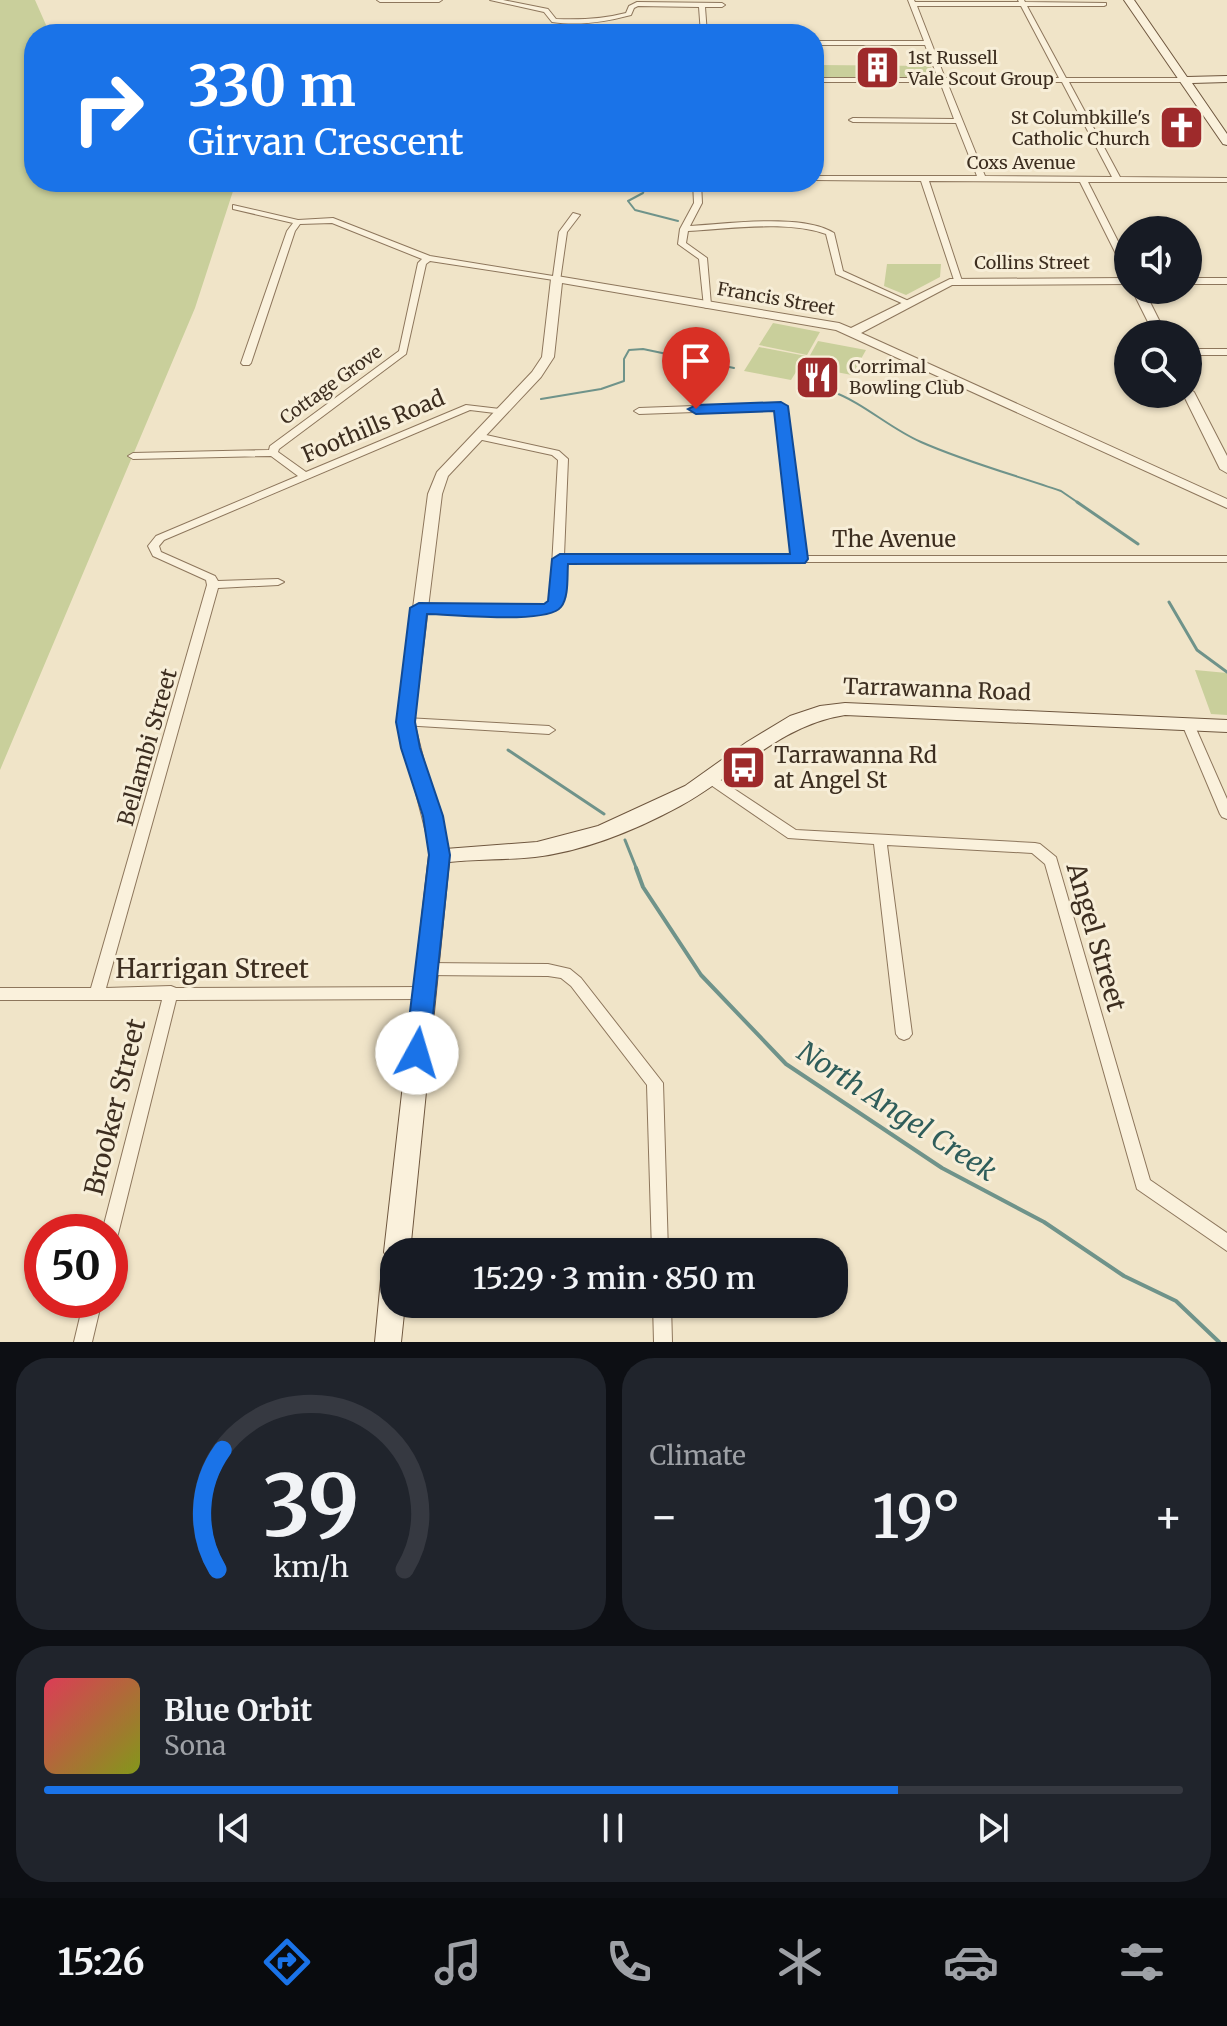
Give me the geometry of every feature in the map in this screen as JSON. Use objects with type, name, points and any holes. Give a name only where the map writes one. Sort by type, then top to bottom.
[{"type":"main road","points":[[1129,0],[1227,142]]},
{"type":"main road","points":[[1184,80],[1227,79]]},
{"type":"main road","name":"Tarrawanna Road","points":[[439,855],[539,849],[565,844],[670,803],[791,721],[831,709],[1227,726]]},
{"type":"main road","points":[[398,1238],[439,855]]},
{"type":"main road","points":[[388,1342],[390,1318]]},
{"type":"street","points":[[380,0],[441,2]]},
{"type":"street","points":[[493,0],[546,10],[554,21],[576,22],[610,20],[629,14],[631,7],[637,4],[722,5]]},
{"type":"street","points":[[982,179],[911,2],[1104,4]]},
{"type":"street","points":[[1022,2],[1117,179]]},
{"type":"street","points":[[702,5],[703,24]]},
{"type":"street","points":[[824,43],[927,43]]},
{"type":"street","points":[[824,80],[1184,80]]},
{"type":"street","points":[[853,120],[959,121]]},
{"type":"street","name":"Coxs Avenue","points":[[824,178],[1227,180]]},
{"type":"street","points":[[924,178],[958,281]]},
{"type":"street","points":[[1083,179],[1114,242]]},
{"type":"street","points":[[697,192],[698,203],[684,229],[682,244],[703,258],[707,305]]},
{"type":"street","name":"Francis Street","points":[[236,207],[298,222],[333,220],[428,258],[839,327],[1227,504]]},
{"type":"street","points":[[439,855],[433,816],[410,748],[406,722],[435,494],[442,475],[537,374],[548,357],[563,232],[576,215]]},
{"type":"street","points":[[246,363],[291,231],[298,222]]},
{"type":"street","points":[[684,229],[784,226],[824,229],[830,233],[839,272],[909,303]]},
{"type":"street","name":"Cottage Grove","points":[[305,476],[273,453],[274,448],[403,352],[422,263],[428,258]]},
{"type":"street","name":"Collins Street","points":[[853,332],[958,281],[1114,281]]},
{"type":"street","points":[[1202,281],[1227,281]]},
{"type":"street","points":[[1202,352],[1227,352]]},
{"type":"street","points":[[639,411],[781,406],[799,559]]},
{"type":"street","name":"Foothills Road","points":[[213,585],[211,578],[157,554],[153,546],[160,538],[469,407],[500,412]]},
{"type":"street","points":[[1196,408],[1227,469]]},
{"type":"street","points":[[419,608],[538,611],[550,608],[556,602],[563,459],[555,453],[477,436]]},
{"type":"street","points":[[133,456],[273,453]]},
{"type":"street","name":"The Avenue","points":[[560,559],[1227,559]]},
{"type":"street","points":[[213,585],[278,582]]},
{"type":"street","name":"Bellambi Street","points":[[97,992],[213,585]]},
{"type":"street","points":[[406,722],[549,730]]},
{"type":"street","points":[[1188,724],[1227,814]]},
{"type":"street","name":"Angel Street","points":[[710,778],[793,835],[1035,848],[1051,861],[1143,1184],[1227,1243]]},
{"type":"street","points":[[880,841],[904,1034]]},
{"type":"street","points":[[426,969],[548,970],[565,973],[576,982],[655,1083],[660,1238]]},
{"type":"street","name":"Brooker Street","points":[[115,1214],[171,992]]},
{"type":"street","name":"Harrigan Street","points":[[0,994],[423,993]]},
{"type":"street","points":[[83,1342],[89,1318]]},
{"type":"street","points":[[662,1318],[663,1342]]},
{"type":"green space","points":[[0,0],[35,0],[46,24],[24,24],[24,192],[233,192],[195,308],[0,770]]},
{"type":"green space","points":[[824,65],[931,66],[934,77],[824,77]]},
{"type":"green space","points":[[887,264],[941,264],[940,277],[906,295],[884,286]]},
{"type":"green space","points":[[773,323],[820,332],[807,355],[759,345]]},
{"type":"green space","points":[[818,341],[866,350],[852,375],[804,366]]},
{"type":"green space","points":[[759,347],[806,356],[791,380],[744,371]]},
{"type":"green space","points":[[1195,670],[1227,673],[1227,715],[1211,714]]},
{"type":"waterway","points":[[643,192],[628,201],[635,210],[678,221]]},
{"type":"waterway","points":[[541,399],[601,389],[624,381],[624,359],[629,350],[643,349],[734,368]]},
{"type":"waterway","points":[[831,391],[921,442],[1061,491],[1080,504]]},
{"type":"waterway","points":[[1077,502],[1138,544]]},
{"type":"waterway","points":[[1169,602],[1197,650],[1227,672]]},
{"type":"waterway","name":"North Angel Creek","points":[[508,750],[604,814]]},
{"type":"waterway","name":"North Angel Creek","points":[[625,840],[637,870]]},
{"type":"waterway","name":"North Angel Creek","points":[[636,868],[643,887],[701,975],[786,1064],[942,1168],[1044,1222],[1124,1276],[1176,1301],[1219,1342]]},
{"type":"place","name":"1st Russell Vale Scout Group","points":[[877,68]]},
{"type":"place","name":"St Columbkille's Catholic Church","points":[[1181,128]]},
{"type":"place","name":"Corrimal Bowling Club","points":[[818,377]]},
{"type":"place","name":"Tarrawanna Rd at Angel St","points":[[743,768]]},
{"type":"route","points":[[417,1053],[439,855],[433,816],[410,748],[406,722],[419,608],[538,611],[550,608],[556,602],[560,559],[799,559],[781,406],[696,409]]}]
